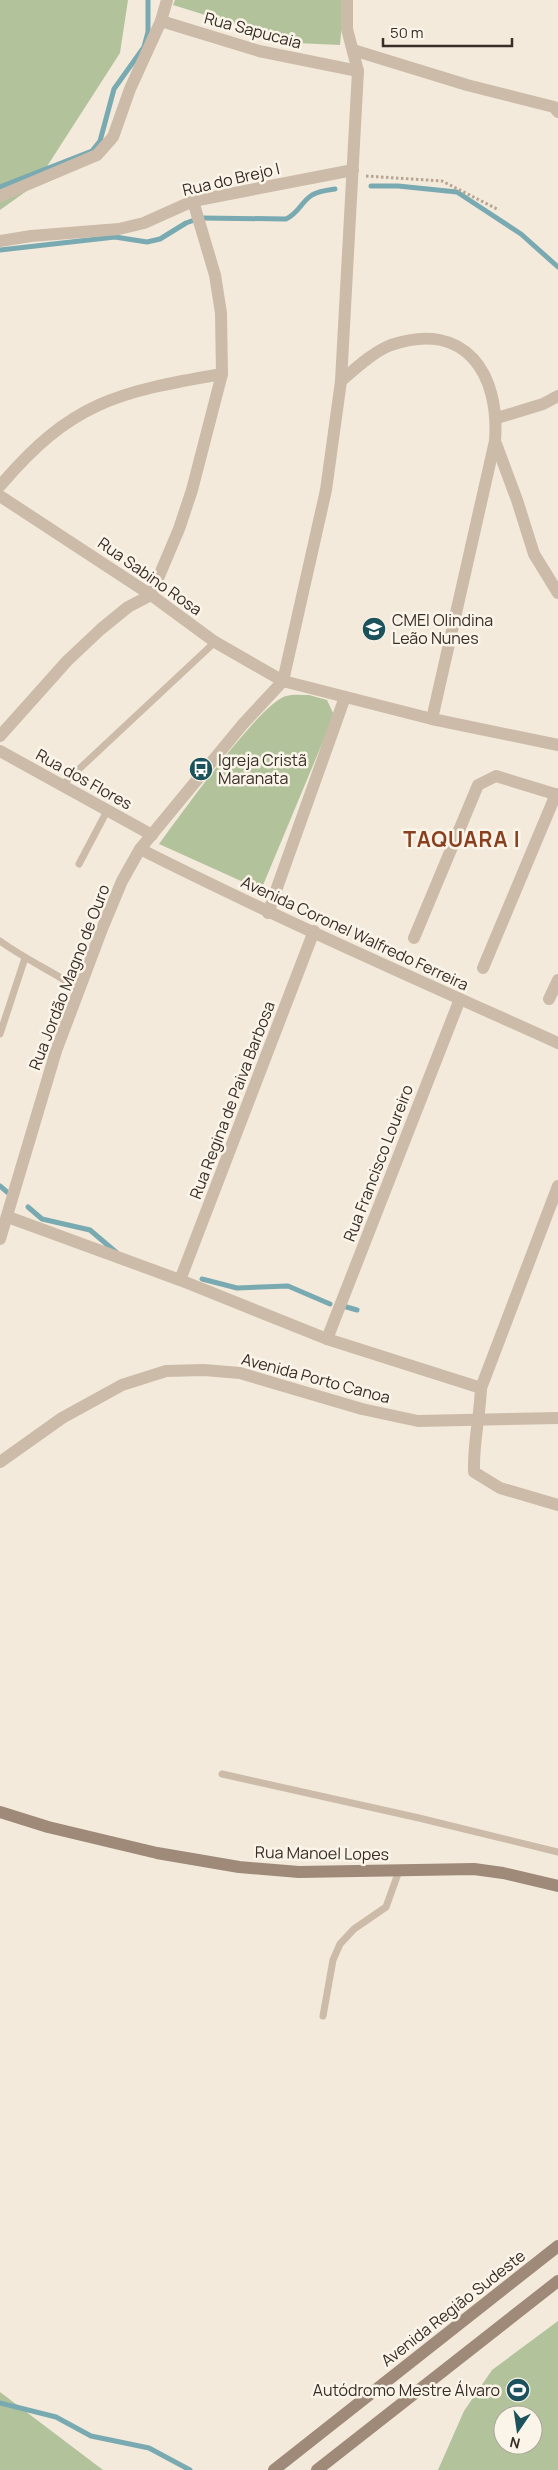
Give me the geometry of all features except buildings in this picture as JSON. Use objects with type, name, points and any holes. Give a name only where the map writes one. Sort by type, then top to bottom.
[{"type":"street","points":[[0,196],[97,155],[113,137],[130,89],[161,21],[168,0]]},
{"type":"street","points":[[282,680],[326,490],[341,380],[358,70],[347,29],[345,15],[347,0]]},
{"type":"street","name":"Rua Sapucaia","points":[[161,21],[259,51],[358,70]]},
{"type":"street","points":[[353,50],[468,85],[557,108]]},
{"type":"street","name":"Rua do Brejo I","points":[[0,241],[31,236],[119,229],[144,223],[193,201],[353,173]]},
{"type":"street","points":[[0,736],[67,661],[101,629],[128,607],[151,595],[179,530],[192,490],[222,374],[221,313],[215,275],[193,201]]},
{"type":"street","points":[[341,380],[368,359],[391,346],[437,340],[462,347],[478,361],[495,400],[497,418],[495,441],[432,719],[558,745]]},
{"type":"street","points":[[0,486],[20,462],[56,429],[79,413],[112,398],[150,387],[222,374]]},
{"type":"street","points":[[497,418],[543,404],[558,396]]},
{"type":"street","points":[[495,441],[517,500],[534,554],[546,577],[558,593]]},
{"type":"street","name":"Rua Sabino Rosa","points":[[0,496],[151,595],[216,642],[282,680],[432,719]]},
{"type":"street","name":"Rua Jordão Magno de Ouro","points":[[0,1239],[4,1216],[56,1051],[109,912],[140,849],[243,724],[282,680]]},
{"type":"street","points":[[268,913],[345,697]]},
{"type":"street","name":"Rua dos Flores","points":[[0,751],[152,835]]},
{"type":"street","points":[[414,938],[478,785],[496,776],[557,795],[483,968]]},
{"type":"street","name":"Avenida Coronel Walfredo Ferreira","points":[[140,849],[268,913],[314,931],[558,1043]]},
{"type":"street","name":"Rua Regina de Paiva Barbosa","points":[[180,1280],[314,931]]},
{"type":"street","points":[[549,999],[558,980]]},
{"type":"street","name":"Rua Francisco Loureiro","points":[[326,1339],[460,999]]},
{"type":"street","points":[[558,1186],[481,1388],[480,1418],[474,1450],[474,1472],[500,1488],[558,1504]]},
{"type":"street","points":[[4,1216],[180,1280],[326,1339],[481,1388]]},
{"type":"street","name":"Avenida Porto Canoa","points":[[0,1462],[62,1418],[122,1385],[166,1372],[204,1370],[240,1373],[362,1409],[418,1420],[558,1418]]},
{"type":"street","name":"Rua Manoel Lopes","points":[[0,1812],[48,1827],[157,1853],[239,1867],[299,1872],[399,1871],[439,1868],[474,1869],[503,1872],[558,1886]]},
{"type":"street","name":"Avenida Região Sudeste","points":[[274,2470],[558,2246]]},
{"type":"street","points":[[317,2470],[558,2281]]},
{"type":"lane","points":[[62,785],[216,642]]},
{"type":"lane","points":[[79,864],[107,811]]},
{"type":"lane","points":[[0,940],[25,958],[43,966],[79,989]]},
{"type":"lane","points":[[0,1034],[25,958]]},
{"type":"lane","points":[[222,1774],[419,1818],[558,1852]]},
{"type":"lane","points":[[323,2016],[333,1960],[340,1944],[354,1929],[386,1907],[399,1871]]},
{"type":"path","points":[[353,173],[442,181],[499,210]]},
{"type":"green space","points":[[0,0],[128,0],[120,53],[35,185],[0,210]]},
{"type":"green space","points":[[175,0],[344,0],[340,45],[295,43],[173,5]]},
{"type":"green space","points":[[309,695],[327,700],[334,715],[261,890],[159,844],[220,762],[258,718],[274,703],[286,696]]},
{"type":"green space","name":"Autódromo Mestre Álvaro","points":[[558,2321],[558,2470],[438,2470],[464,2411],[492,2370]]},
{"type":"green space","points":[[0,2392],[103,2470],[0,2470]]},
{"type":"waterway","points":[[0,187],[92,151],[100,141],[114,89],[144,47],[148,32],[148,0]]},
{"type":"waterway","points":[[371,186],[398,186],[457,192],[521,234],[558,267]]},
{"type":"waterway","points":[[201,218],[286,219],[294,214],[312,195],[335,189]]},
{"type":"waterway","points":[[0,250],[115,237],[147,242],[160,239],[186,223],[197,219]]},
{"type":"waterway","points":[[0,1186],[7,1192]]},
{"type":"waterway","points":[[28,1207],[42,1219],[90,1230],[117,1253]]},
{"type":"waterway","points":[[202,1279],[237,1288],[288,1286],[330,1304]]},
{"type":"waterway","points":[[343,1306],[357,1310]]},
{"type":"waterway","points":[[0,2403],[56,2417],[91,2436],[149,2448],[190,2470]]},
{"type":"place","name":"CMEI Olindina Leão Nunes","points":[[374,629]]},
{"type":"place","name":"Igreja Cristã Maranata","points":[[201,769]]},
{"type":"place","name":"Autódromo Mestre Álvaro","points":[[518,2390]]},
{"type":"district","name":"TAQUARA I","points":[[462,839]]}]
